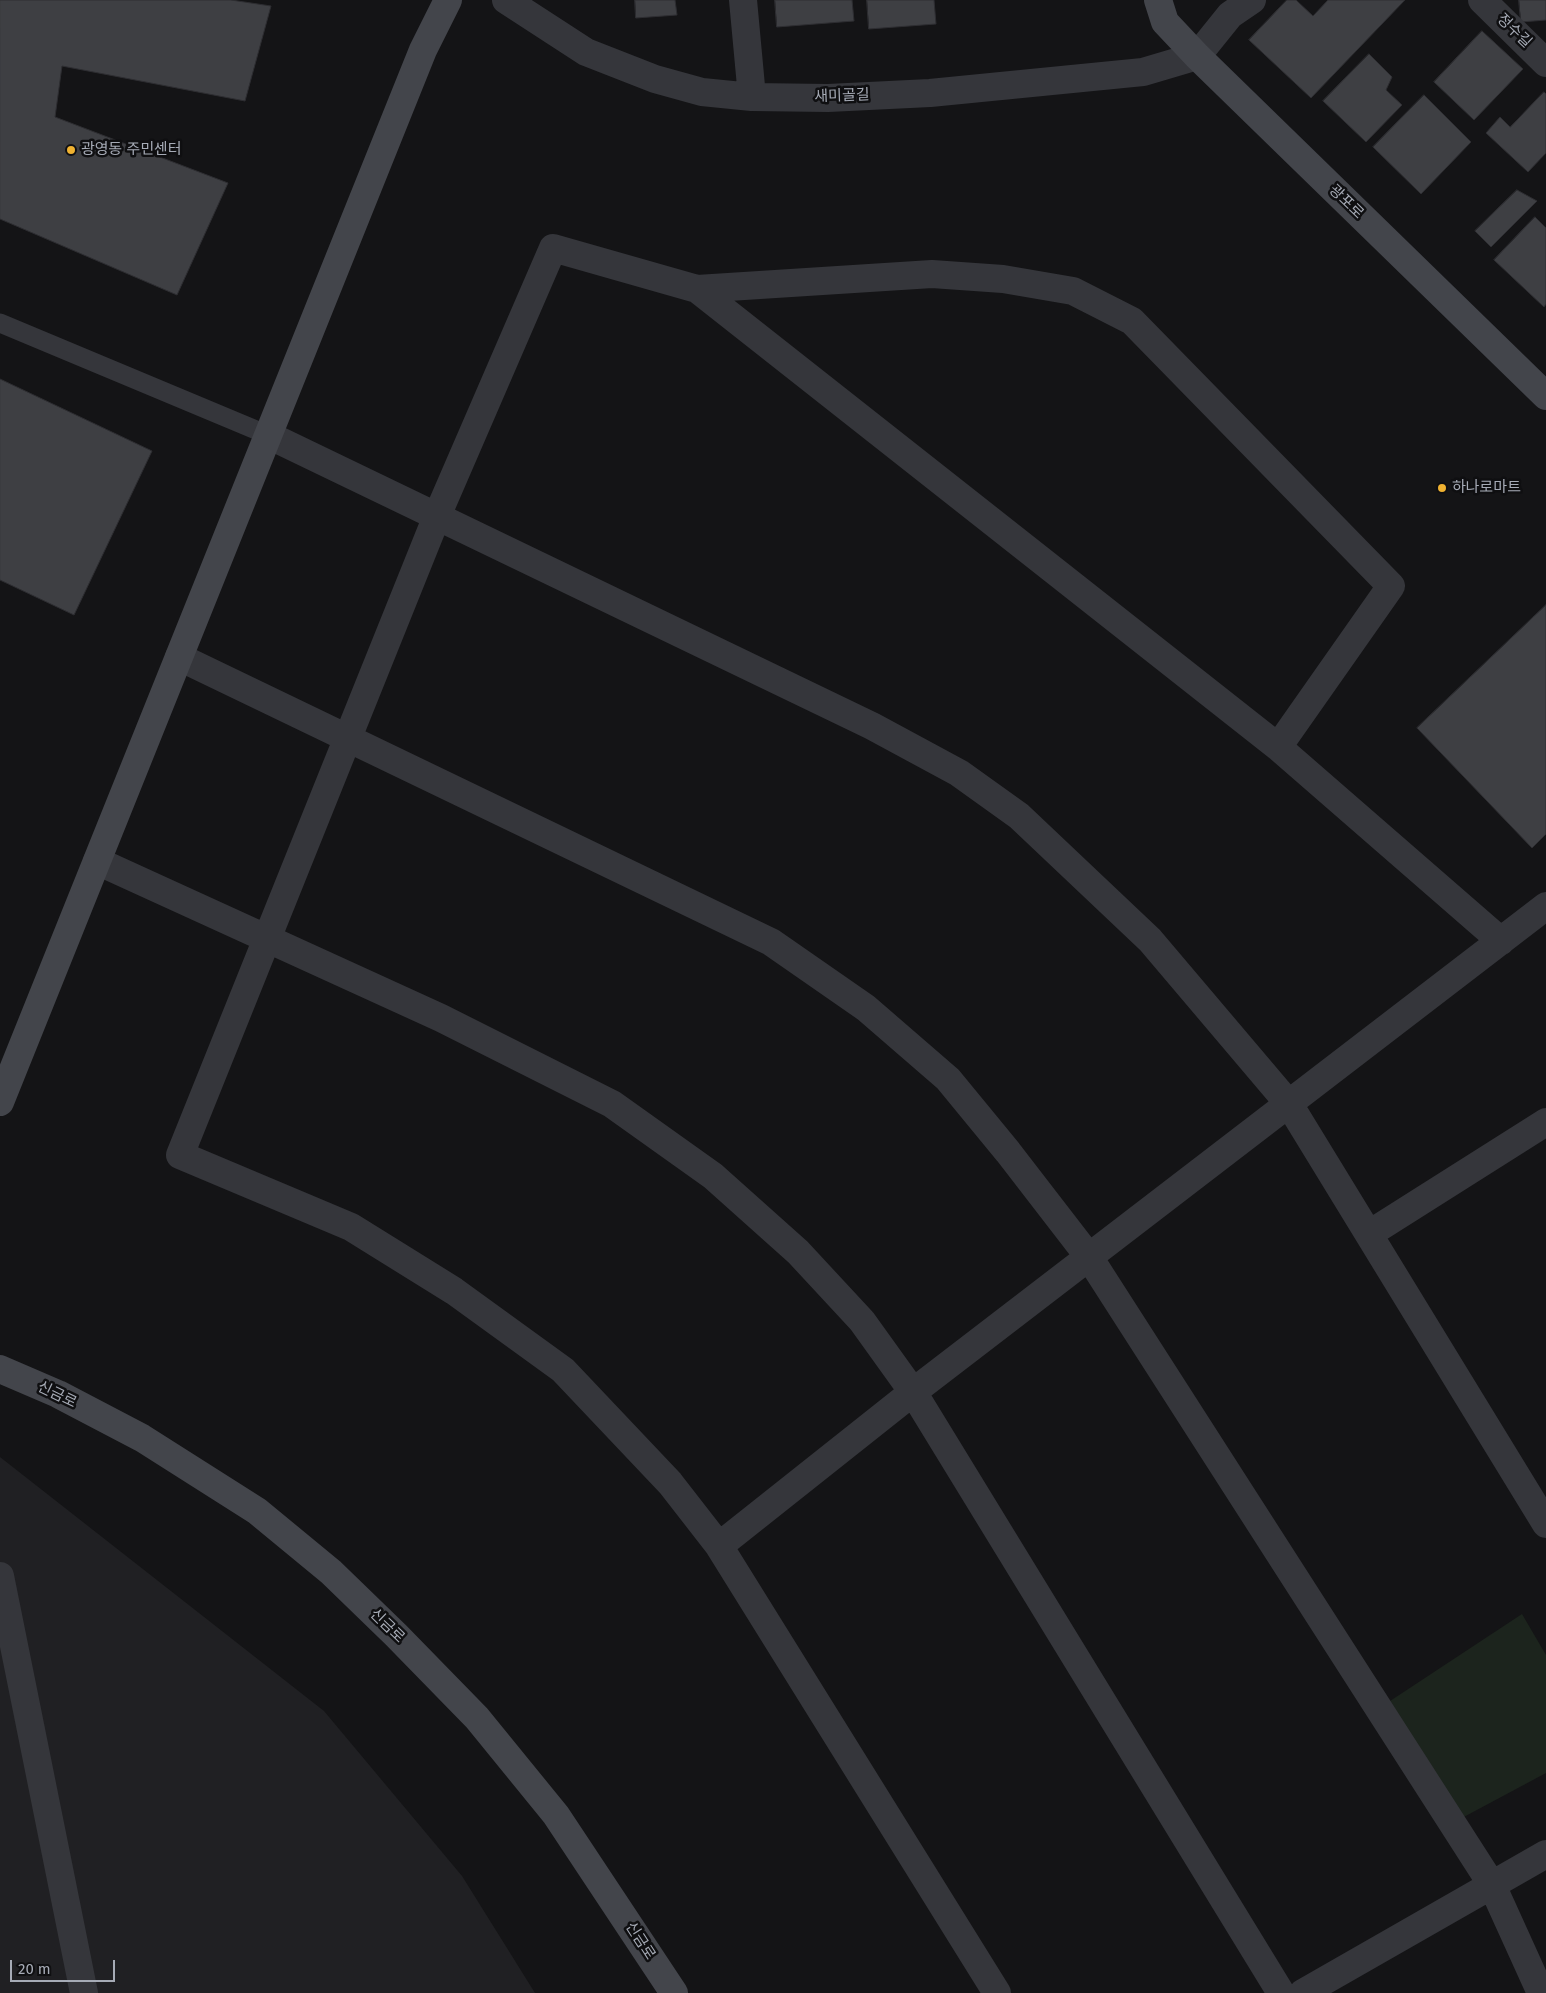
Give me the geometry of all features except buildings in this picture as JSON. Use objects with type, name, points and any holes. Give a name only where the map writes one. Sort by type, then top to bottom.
[{"type":"street","points":[[0,1102],[423,50],[448,0]]},
{"type":"street","name":"새미골길","points":[[506,0],[586,52],[655,79],[702,92],[752,97],[838,97],[930,93],[1143,72],[1198,56]]},
{"type":"street","points":[[743,0],[752,97]]},
{"type":"street","name":"광포로","points":[[1158,0],[1165,22],[1198,56],[1546,396]]},
{"type":"street","points":[[1198,56],[1230,15],[1252,0]]},
{"type":"street","name":"정수길","points":[[1482,0],[1546,62]]},
{"type":"street","points":[[997,1993],[719,1546],[670,1483],[563,1370],[454,1291],[351,1226],[180,1155],[437,516],[554,248],[698,289],[932,274],[1003,279],[1073,291],[1132,321],[1391,586],[1278,747]]},
{"type":"street","points":[[698,289],[1278,747],[1500,941]]},
{"type":"street","points":[[268,435],[872,726],[959,774],[1019,816],[1150,940],[1289,1104],[1546,1524]]},
{"type":"street","points":[[179,657],[771,942],[866,1008],[948,1079],[1008,1152],[1089,1258],[1492,1885],[1541,1993]]},
{"type":"street","points":[[97,861],[441,1018],[620,1109],[713,1176],[798,1252],[862,1321],[913,1392],[1281,1993]]},
{"type":"street","points":[[719,1546],[913,1392],[1546,906]]},
{"type":"street","points":[[1368,1234],[1546,1122]]},
{"type":"street","name":"신금로","points":[[0,1369],[58,1394],[142,1438],[257,1511],[331,1572],[396,1635],[476,1718],[556,1815],[674,1993]]},
{"type":"street","points":[[0,1576],[84,1993]]},
{"type":"street","points":[[1303,1993],[1546,1854]]},
{"type":"lane","points":[[0,323],[268,435]]},
{"type":"shaded area","points":[[0,1457],[324,1711],[462,1876],[535,1993],[0,1993]]},
{"type":"shaded area","points":[[1522,1614],[1546,1655],[1546,1773],[1460,1819],[1384,1705]]},
{"type":"place","name":"광영동 주민센터","points":[[71,150]]},
{"type":"place","name":"하나로마트","points":[[1442,488]]}]
